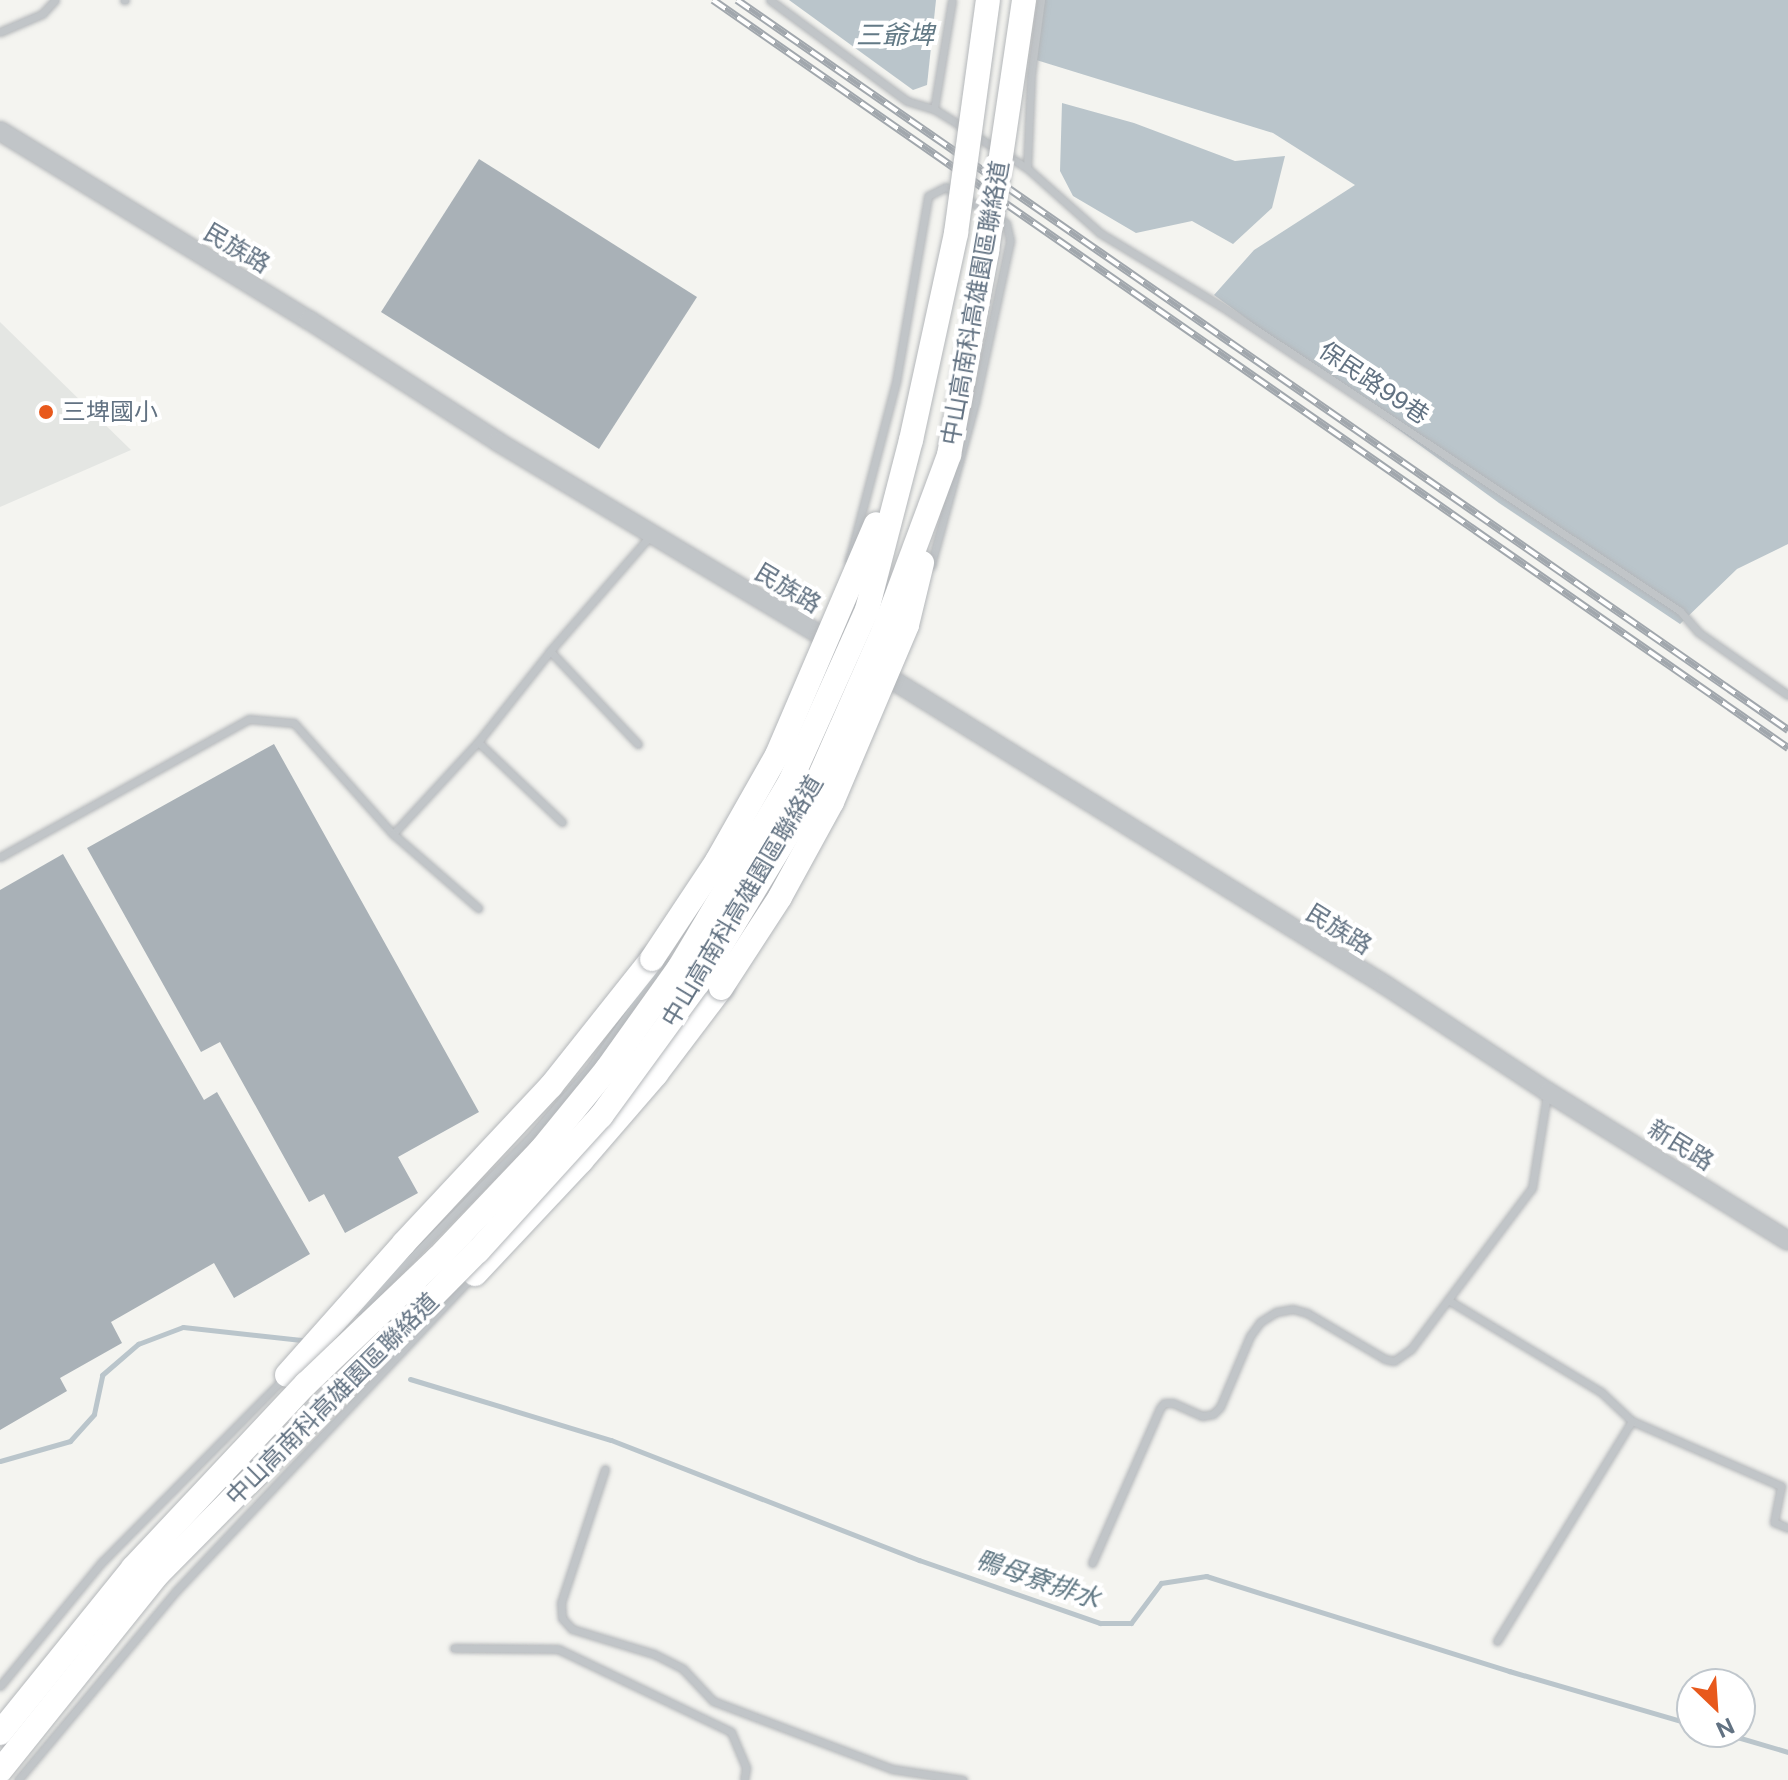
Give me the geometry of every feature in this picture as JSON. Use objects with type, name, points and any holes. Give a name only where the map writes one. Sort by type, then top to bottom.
[{"type":"highway","name":"中山高南科高雄園區聯絡道","points":[[0,1733],[133,1568],[306,1384],[438,1258],[540,1151],[607,1069],[679,968],[790,782],[860,624],[911,440],[956,233],[988,0]]},
{"type":"highway","name":"中山高南科高雄園區聯絡道","points":[[0,1771],[158,1574],[478,1251],[601,1116],[698,983],[811,796],[884,630],[949,455],[987,251],[1024,0]]},
{"type":"highway","points":[[287,1375],[404,1243],[551,1086],[659,958],[777,755],[911,440]]},
{"type":"highway","points":[[475,1274],[609,1129],[721,988],[780,897],[839,787],[907,625],[949,455]]},
{"type":"street","name":"民族路","points":[[0,131],[651,535],[838,645],[1385,985],[1548,1092]]},
{"type":"street","name":"新民路","points":[[1548,1092],[1788,1241]]},
{"type":"lane","points":[[0,32],[42,14],[55,0]]},
{"type":"lane","name":"保民路99巷","points":[[770,0],[907,101],[934,109],[1027,168],[1100,233],[1221,306],[1680,611],[1698,632],[1788,695]]},
{"type":"lane","points":[[934,109],[952,0]]},
{"type":"lane","points":[[1027,168],[1031,75],[1041,0]]},
{"type":"lane","points":[[18,1780],[176,1591],[475,1274],[517,1214],[621,1093],[718,968],[801,829],[878,670],[927,580],[975,403],[1010,241],[1006,223],[946,187],[928,196],[896,382],[852,545],[838,645],[815,697]]},
{"type":"lane","points":[[393,834],[478,742],[550,651],[651,535]]},
{"type":"lane","points":[[550,651],[638,744]]},
{"type":"lane","points":[[0,857],[249,719],[294,723],[393,834],[478,908]]},
{"type":"lane","points":[[478,742],[562,822]]},
{"type":"lane","points":[[718,879],[748,828]]},
{"type":"lane","points":[[1092,1563],[1160,1408],[1164,1403],[1173,1403],[1202,1416],[1213,1414],[1220,1407],[1250,1336],[1260,1322],[1276,1312],[1293,1309],[1307,1313],[1394,1361],[1411,1349],[1532,1188],[1548,1092]]},
{"type":"lane","points":[[1448,1300],[1601,1392],[1632,1421],[1781,1486],[1774,1522],[1788,1528]]},
{"type":"lane","points":[[0,1686],[102,1562],[287,1375]]},
{"type":"lane","points":[[1497,1641],[1632,1421]]},
{"type":"lane","points":[[605,1469],[561,1603],[562,1618],[572,1629],[654,1654],[691,1676],[713,1701],[892,1769],[963,1780]]},
{"type":"lane","points":[[454,1648],[558,1649],[731,1732],[746,1768],[744,1780]]},
{"type":"lane","points":[[31,1780],[31,1772],[39,1755]]},
{"type":"shaded area","name":"三埤國小","points":[[0,322],[131,450],[0,507]]},
{"type":"water","name":"三爺埤","points":[[789,0],[936,0],[927,85],[913,90]]},
{"type":"water","points":[[1045,0],[1788,0],[1788,544],[1737,569],[1680,624],[1499,503],[1214,295],[1254,250],[1355,185],[1273,133],[1033,59]]},
{"type":"water","points":[[1062,103],[1134,123],[1235,161],[1285,156],[1272,208],[1233,244],[1192,221],[1136,233],[1073,196],[1060,171]]},
{"type":"building","points":[[479,159],[697,297],[599,449],[381,312]]},
{"type":"building","points":[[274,744],[479,1112],[398,1157],[418,1193],[345,1233],[324,1194],[309,1202],[220,1042],[201,1052],[87,848]]},
{"type":"building","points":[[63,854],[204,1100],[217,1092],[310,1254],[234,1298],[214,1263],[111,1322],[122,1343],[60,1378],[67,1391],[0,1430],[0,890]]},
{"type":"waterway","name":"鴨母寮排水","points":[[0,1461],[70,1441],[94,1414],[102,1375],[138,1344],[183,1327],[301,1340]]},
{"type":"waterway","name":"鴨母寮排水","points":[[410,1379],[611,1440],[919,1560],[1100,1623],[1131,1623],[1161,1583],[1206,1576],[1509,1671],[1676,1719]]},
{"type":"waterway","name":"鴨母寮排水","points":[[1756,1743],[1788,1752]]},
{"type":"railway","points":[[713,0],[1788,748]]},
{"type":"railway","points":[[737,0],[1788,730]]},
{"type":"place","name":"三埤國小","points":[[46,412]]}]
